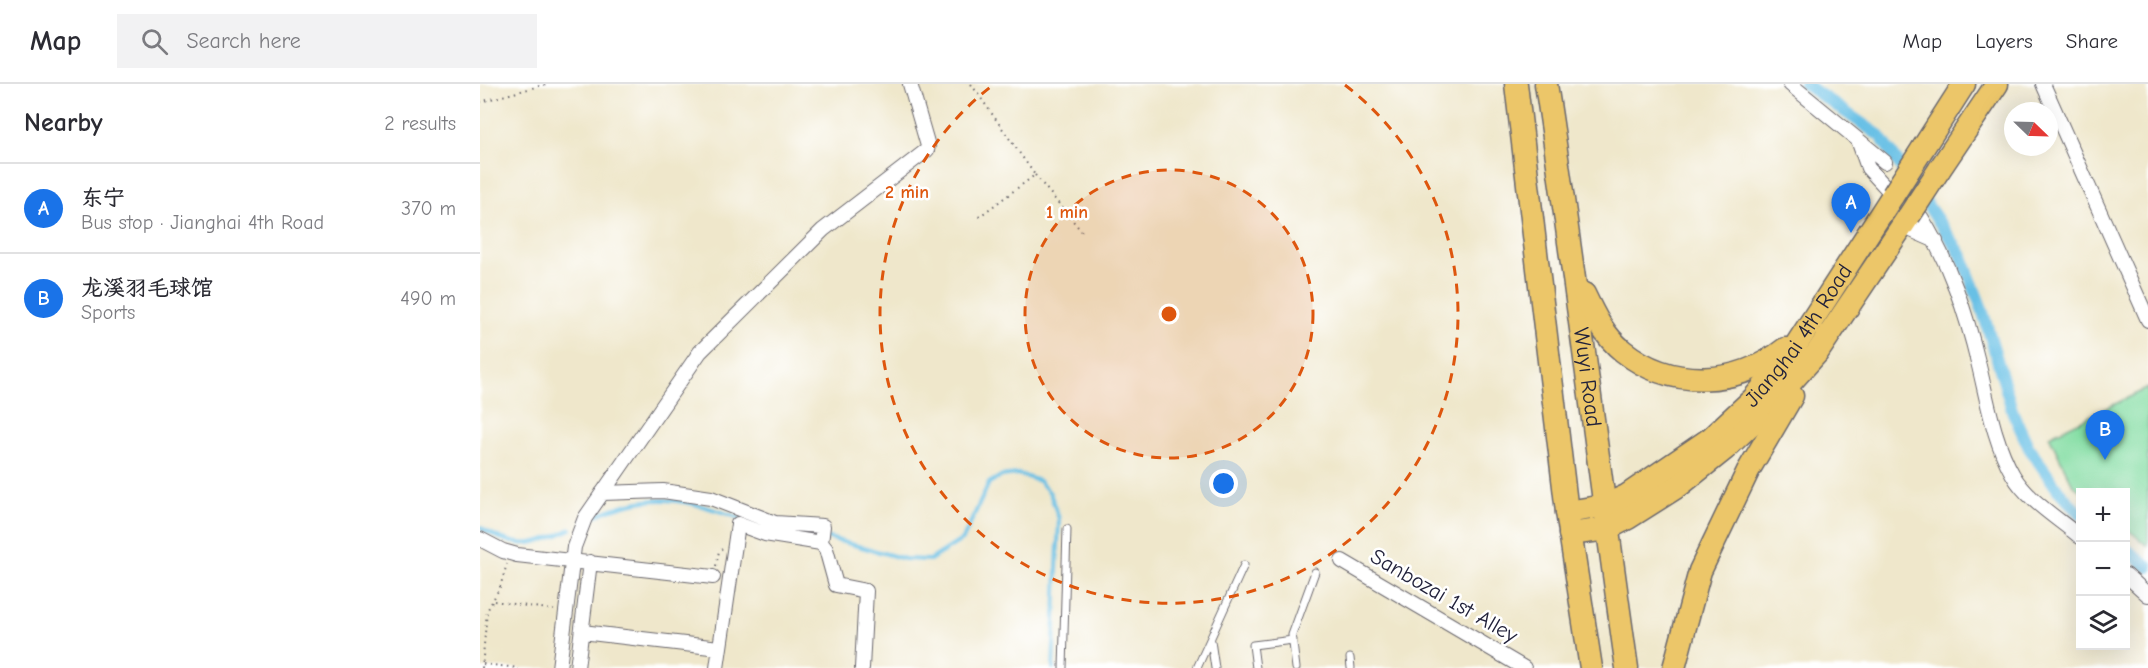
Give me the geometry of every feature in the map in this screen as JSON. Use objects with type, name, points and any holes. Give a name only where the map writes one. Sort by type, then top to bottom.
[{"type":"main road","name":"Wuyi Road","points":[[1516,84],[1568,523],[1590,668]]},
{"type":"main road","name":"Wuyi Road","points":[[1546,84],[1576,279],[1592,422],[1627,668]]},
{"type":"main road","name":"Jianghai 4th Road","points":[[1568,523],[1675,476],[1753,399],[1803,335],[1964,84]]},
{"type":"main road","name":"Jianghai 4th Road","points":[[1607,529],[1675,476],[1750,425],[1818,353],[1911,220],[1939,170],[1997,84]]},
{"type":"main road","points":[[1576,279],[1599,325],[1623,351],[1657,370],[1688,379],[1719,379],[1747,372],[1772,359],[1803,335]]},
{"type":"main road","points":[[1674,668],[1700,571],[1722,521],[1748,471],[1818,353]]},
{"type":"main road","points":[[1557,427],[1592,422]]},
{"type":"main road","points":[[1568,523],[1607,529]]},
{"type":"main road","points":[[1583,620],[1620,614]]},
{"type":"street","points":[[559,668],[572,561],[578,535],[602,493],[700,352],[823,230],[927,150],[924,129],[910,84]]},
{"type":"street","points":[[1790,84],[1885,162]]},
{"type":"street","points":[[2043,84],[2148,320]]},
{"type":"street","points":[[1857,138],[1868,168],[1893,195]]},
{"type":"street","points":[[1911,220],[1936,241]]},
{"type":"street","points":[[1911,220],[1936,241],[1953,276],[1966,317],[1996,437],[2013,476],[2022,488],[2076,534]]},
{"type":"street","points":[[602,493],[663,491],[711,498],[775,523],[813,523],[823,528],[821,543]]},
{"type":"street","points":[[717,668],[738,524],[765,534],[821,543],[826,549],[836,585],[866,591],[862,668]]},
{"type":"street","points":[[480,539],[511,553],[714,577]]},
{"type":"street","name":"Sanbozai 1st Alley","points":[[1342,561],[1524,668]]},
{"type":"street","points":[[578,668],[590,562]]},
{"type":"street","points":[[2130,578],[2148,594]]},
{"type":"street","points":[[582,632],[719,648]]},
{"type":"lane","points":[[1063,668],[1067,529]]},
{"type":"lane","points":[[1197,668],[1244,565]]},
{"type":"lane","points":[[1296,668],[1292,635],[1315,572]]},
{"type":"lane","points":[[1256,668],[1253,645],[1293,640]]},
{"type":"lane","points":[[1211,641],[1215,668]]},
{"type":"lane","points":[[1350,658],[1351,668]]},
{"type":"path","points":[[480,102],[547,84]]},
{"type":"path","points":[[971,84],[1035,175],[1083,233]]},
{"type":"path","points":[[976,219],[1035,175]]},
{"type":"path","points":[[511,553],[487,611],[482,666],[519,668]]},
{"type":"path","points":[[493,601],[566,612]]},
{"type":"green space","points":[[2148,388],[2148,546],[2130,531],[2130,488],[2077,488],[2073,485],[2049,436]]},
{"type":"waterway","points":[[1805,84],[1880,136],[1961,254],[1982,309],[2013,413],[2029,448],[2058,490],[2076,510]]},
{"type":"waterway","points":[[825,537],[905,559],[930,560],[963,539],[989,483],[1001,476],[1018,474],[1039,481],[1050,493],[1059,519],[1053,668]]},
{"type":"waterway","points":[[595,516],[634,503],[668,500],[703,506],[742,519]]},
{"type":"waterway","points":[[749,521],[768,527]]},
{"type":"waterway","points":[[480,527],[504,540],[525,543],[546,540],[571,529]]},
{"type":"waterway","points":[[796,532],[818,535]]},
{"type":"waterway","points":[[2130,552],[2148,567]]},
{"type":"place","name":"东宁","points":[[1851,233]]},
{"type":"place","name":"龙溪羽毛球馆","points":[[2105,460]]}]
